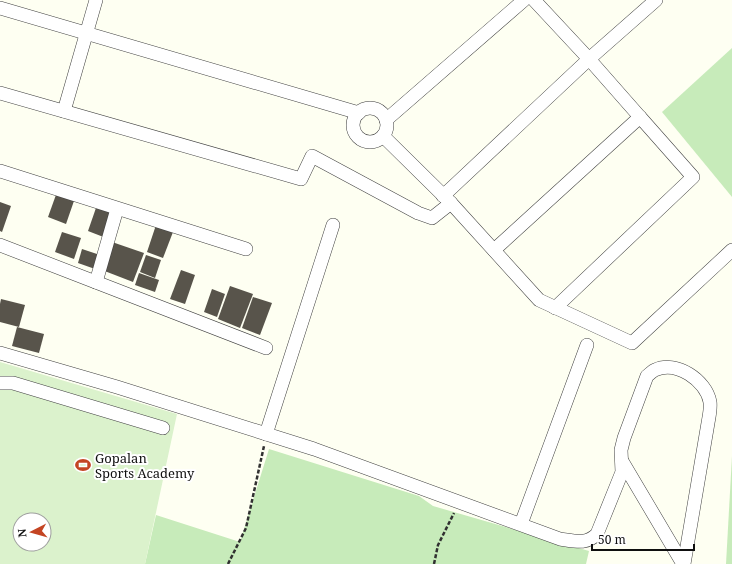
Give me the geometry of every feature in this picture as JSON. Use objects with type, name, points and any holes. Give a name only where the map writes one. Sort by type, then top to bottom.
[{"type":"street","points":[[64,111],[96,0]]},
{"type":"street","points":[[386,120],[524,0]]},
{"type":"street","points":[[534,0],[589,59],[693,177],[555,308]]},
{"type":"street","points":[[0,93],[301,179],[312,156],[418,213],[432,218],[447,200],[589,59],[656,0]]},
{"type":"street","points":[[0,8],[359,112]]},
{"type":"street","points":[[369,108],[374,109],[384,115],[387,126],[383,136],[379,139],[368,142],[358,138],[355,133],[353,122],[359,112],[369,108]]},
{"type":"street","points":[[494,250],[640,117]]},
{"type":"street","points":[[383,136],[447,200],[539,300],[632,343],[732,250]]},
{"type":"street","points":[[0,171],[246,249]]},
{"type":"street","points":[[96,282],[117,209]]},
{"type":"street","points":[[266,434],[333,225]]},
{"type":"street","points":[[0,245],[266,348]]},
{"type":"street","points":[[521,524],[587,344]]},
{"type":"street","points":[[0,353],[117,387],[314,449],[560,539],[580,541],[591,540],[597,534],[622,472],[621,450],[624,438],[647,376],[655,370],[663,368],[677,369],[689,374],[700,382],[706,391],[710,402],[708,423],[683,564]]},
{"type":"street","points":[[0,382],[13,383],[162,428]]},
{"type":"street","points":[[622,462],[683,564]]},
{"type":"path","points":[[228,564],[246,528],[266,434]]},
{"type":"path","points":[[434,564],[438,545],[460,502]]},
{"type":"green space","points":[[732,48],[732,197],[662,112]]},
{"type":"green space","name":"Gopalan Sports Academy","points":[[0,362],[177,414],[145,564],[0,564]]},
{"type":"green space","points":[[269,449],[419,496],[433,506],[589,551],[586,564],[145,564],[156,515],[240,542]]},
{"type":"green space","points":[[732,456],[732,564],[726,564]]},
{"type":"building","points":[[57,192],[75,198],[66,224],[48,217]]},
{"type":"building","points":[[0,202],[11,206],[2,232],[0,231]]},
{"type":"building","points":[[97,205],[115,211],[106,238],[88,231]]},
{"type":"building","points":[[156,225],[173,232],[163,258],[147,252]]},
{"type":"building","points":[[62,232],[81,238],[74,259],[55,252]]},
{"type":"building","points":[[112,242],[144,253],[133,282],[102,270]]},
{"type":"building","points":[[82,249],[100,255],[95,269],[78,263]]},
{"type":"building","points":[[146,255],[161,260],[155,278],[140,272]]},
{"type":"building","points":[[181,270],[195,275],[185,304],[170,299]]},
{"type":"building","points":[[139,273],[159,280],[155,292],[135,285]]},
{"type":"building","points":[[230,286],[253,294],[240,328],[218,319]]},
{"type":"building","points":[[212,289],[225,294],[217,317],[204,312]]},
{"type":"building","points":[[253,297],[272,303],[260,335],[242,328]]},
{"type":"building","points":[[1,299],[25,305],[19,327],[0,322]]},
{"type":"building","points":[[17,327],[44,334],[39,353],[12,346]]},
{"type":"place","name":"Gopalan Sports Academy","points":[[83,465]]}]
